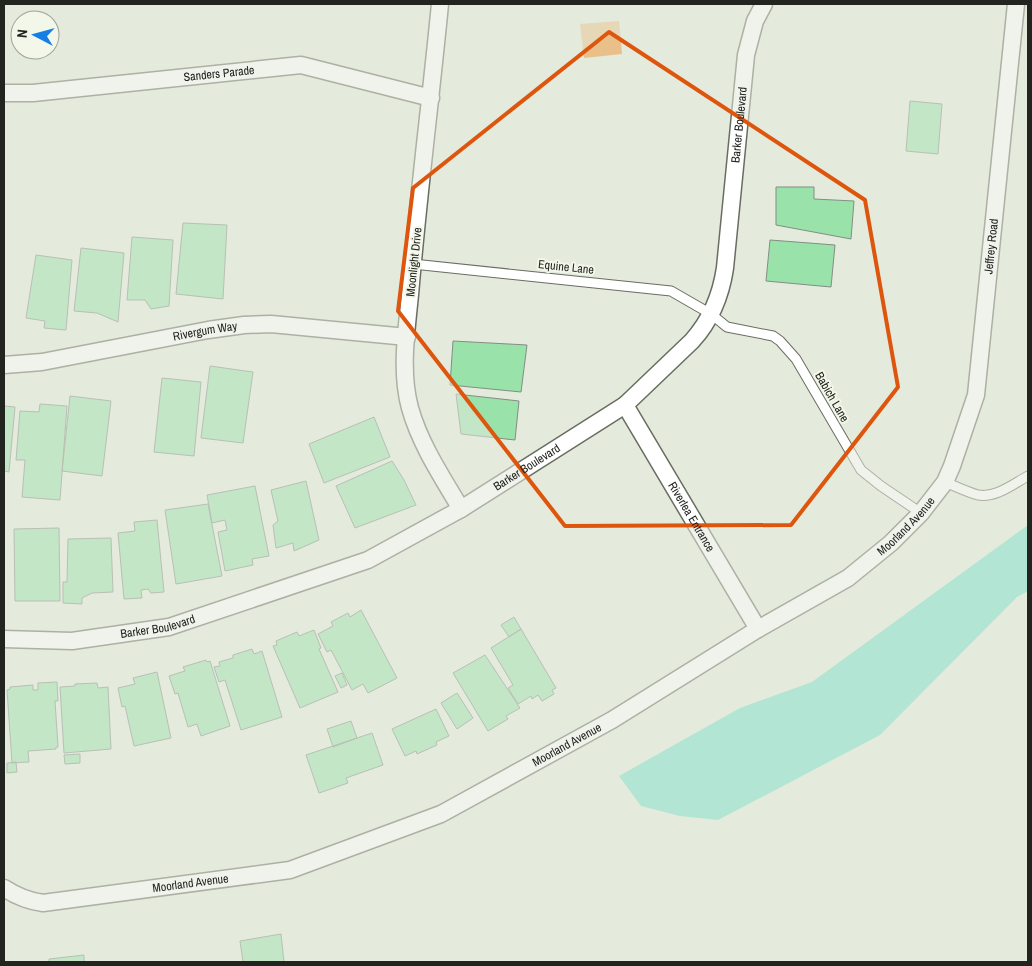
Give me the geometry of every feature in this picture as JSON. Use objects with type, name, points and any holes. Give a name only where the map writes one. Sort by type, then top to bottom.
[{"type":"street","name":"Moonlight Drive","points":[[440,4],[413,264],[405,368],[410,408],[415,424],[433,462],[461,509]]},
{"type":"street","name":"Barker Boulevard","points":[[4,639],[72,641],[168,627],[368,560],[461,509],[625,406],[692,341],[701,331],[711,314],[725,268],[746,55],[755,20],[764,4]]},
{"type":"street","name":"Jeffrey Road","points":[[945,482],[976,395],[1013,4]]},
{"type":"street","name":"Sanders Parade","points":[[4,93],[34,93],[301,65],[431,98]]},
{"type":"street","name":"Rivergum Way","points":[[4,365],[42,362],[208,330],[244,325],[271,324],[407,337]]},
{"type":"street","name":"Riverlea Entrance","points":[[625,406],[758,629]]},
{"type":"street","name":"Moorland Avenue","points":[[4,888],[15,895],[43,904],[290,870],[441,814],[612,720],[758,629],[848,578],[891,544],[934,499],[945,482]]},
{"type":"lane","name":"Equine Lane","points":[[413,264],[671,291],[711,314]]},
{"type":"lane","name":"Babich Lane","points":[[711,314],[727,327],[773,336],[780,341],[796,359],[861,470],[921,513]]},
{"type":"lane","points":[[945,482],[978,495],[999,492],[1028,476]]},
{"type":"highlighted area","points":[[609,32],[865,200],[898,387],[791,525],[565,526],[398,311],[413,188]]},
{"type":"shaded area","points":[[619,21],[622,54],[584,58],[580,24]]},
{"type":"water","points":[[1028,525],[1028,591],[1017,597],[880,735],[718,820],[680,816],[641,806],[619,776],[740,708],[812,682]]},
{"type":"building","points":[[910,101],[942,104],[938,154],[906,151]]},
{"type":"building","points":[[776,187],[814,187],[814,199],[854,201],[851,239],[776,225]]},
{"type":"building","points":[[183,223],[227,225],[223,299],[176,294]]},
{"type":"building","points":[[132,237],[173,240],[169,306],[151,309],[145,300],[127,300]]},
{"type":"building","points":[[770,240],[835,245],[831,287],[766,281]]},
{"type":"building","points":[[81,248],[124,253],[118,322],[97,313],[74,311]]},
{"type":"building","points":[[36,255],[72,260],[66,330],[44,328],[45,321],[26,318]]},
{"type":"building","points":[[453,341],[527,345],[521,392],[450,385]]},
{"type":"building","points":[[210,366],[253,372],[243,443],[201,438]]},
{"type":"building","points":[[162,378],[201,382],[194,456],[154,452]]},
{"type":"building","points":[[456,394],[519,401],[515,440],[461,434]]},
{"type":"building","points":[[70,396],[111,401],[102,476],[62,471]]},
{"type":"building","points":[[40,404],[67,406],[60,500],[22,497],[25,460],[16,460],[20,411],[39,412]]},
{"type":"building","points":[[4,406],[15,407],[9,472],[4,471]]},
{"type":"building","points":[[374,417],[390,457],[324,483],[309,444]]},
{"type":"building","points":[[392,461],[416,505],[355,528],[336,486]]},
{"type":"building","points":[[306,481],[319,540],[294,551],[293,543],[276,548],[273,525],[278,521],[271,490]]},
{"type":"building","points":[[255,486],[269,556],[252,559],[253,565],[225,571],[218,532],[227,530],[225,520],[212,523],[207,495]]},
{"type":"building","points":[[208,504],[222,576],[176,584],[165,510]]},
{"type":"building","points":[[157,520],[164,592],[151,593],[148,589],[141,590],[142,598],[124,599],[118,533],[135,531],[134,522]]},
{"type":"building","points":[[59,528],[60,601],[15,601],[14,529]]},
{"type":"building","points":[[111,538],[113,592],[92,593],[82,598],[82,604],[63,603],[63,582],[67,582],[68,539]]},
{"type":"building","points":[[361,610],[397,678],[368,693],[363,684],[352,690],[331,650],[327,652],[318,634],[333,626],[331,622],[348,613],[350,617]]},
{"type":"building","points":[[514,617],[521,629],[509,637],[501,625]]},
{"type":"building","points":[[521,629],[556,688],[552,690],[554,694],[542,701],[538,695],[532,699],[531,696],[518,704],[508,688],[513,685],[491,648]]},
{"type":"building","points":[[314,630],[321,648],[319,649],[338,692],[300,708],[273,646],[277,645],[276,641],[297,632],[299,636]]},
{"type":"building","points":[[252,649],[254,654],[262,651],[282,717],[241,730],[225,680],[219,682],[214,667],[220,666],[219,662],[233,658],[233,655]]},
{"type":"building","points":[[485,655],[520,708],[506,716],[508,719],[488,731],[453,673]]},
{"type":"building","points":[[206,660],[207,662],[210,661],[230,726],[201,736],[197,724],[188,727],[178,693],[175,694],[169,676],[185,671],[183,667]]},
{"type":"building","points":[[157,672],[171,738],[134,746],[125,706],[122,707],[118,688],[135,684],[133,678]]},
{"type":"building","points":[[342,673],[347,685],[341,688],[335,676]]},
{"type":"building","points":[[57,682],[58,701],[55,701],[58,747],[56,749],[28,751],[29,762],[12,763],[7,690],[10,687],[33,685],[33,690],[38,690],[38,683]]},
{"type":"building","points":[[97,683],[98,688],[108,687],[111,749],[64,753],[60,687]]},
{"type":"building","points":[[457,693],[473,718],[457,729],[441,703]]},
{"type":"building","points":[[436,709],[449,736],[436,742],[437,745],[417,754],[416,751],[405,756],[392,729]]},
{"type":"building","points":[[351,721],[357,738],[333,747],[327,729]]},
{"type":"building","points":[[372,733],[383,765],[346,778],[348,783],[319,793],[306,755]]},
{"type":"building","points":[[80,754],[80,763],[65,764],[64,755]]},
{"type":"building","points":[[16,762],[17,772],[7,773],[7,763]]},
{"type":"building","points":[[281,934],[284,962],[243,962],[240,941]]},
{"type":"building","points":[[84,955],[84,962],[49,962],[49,959]]}]
